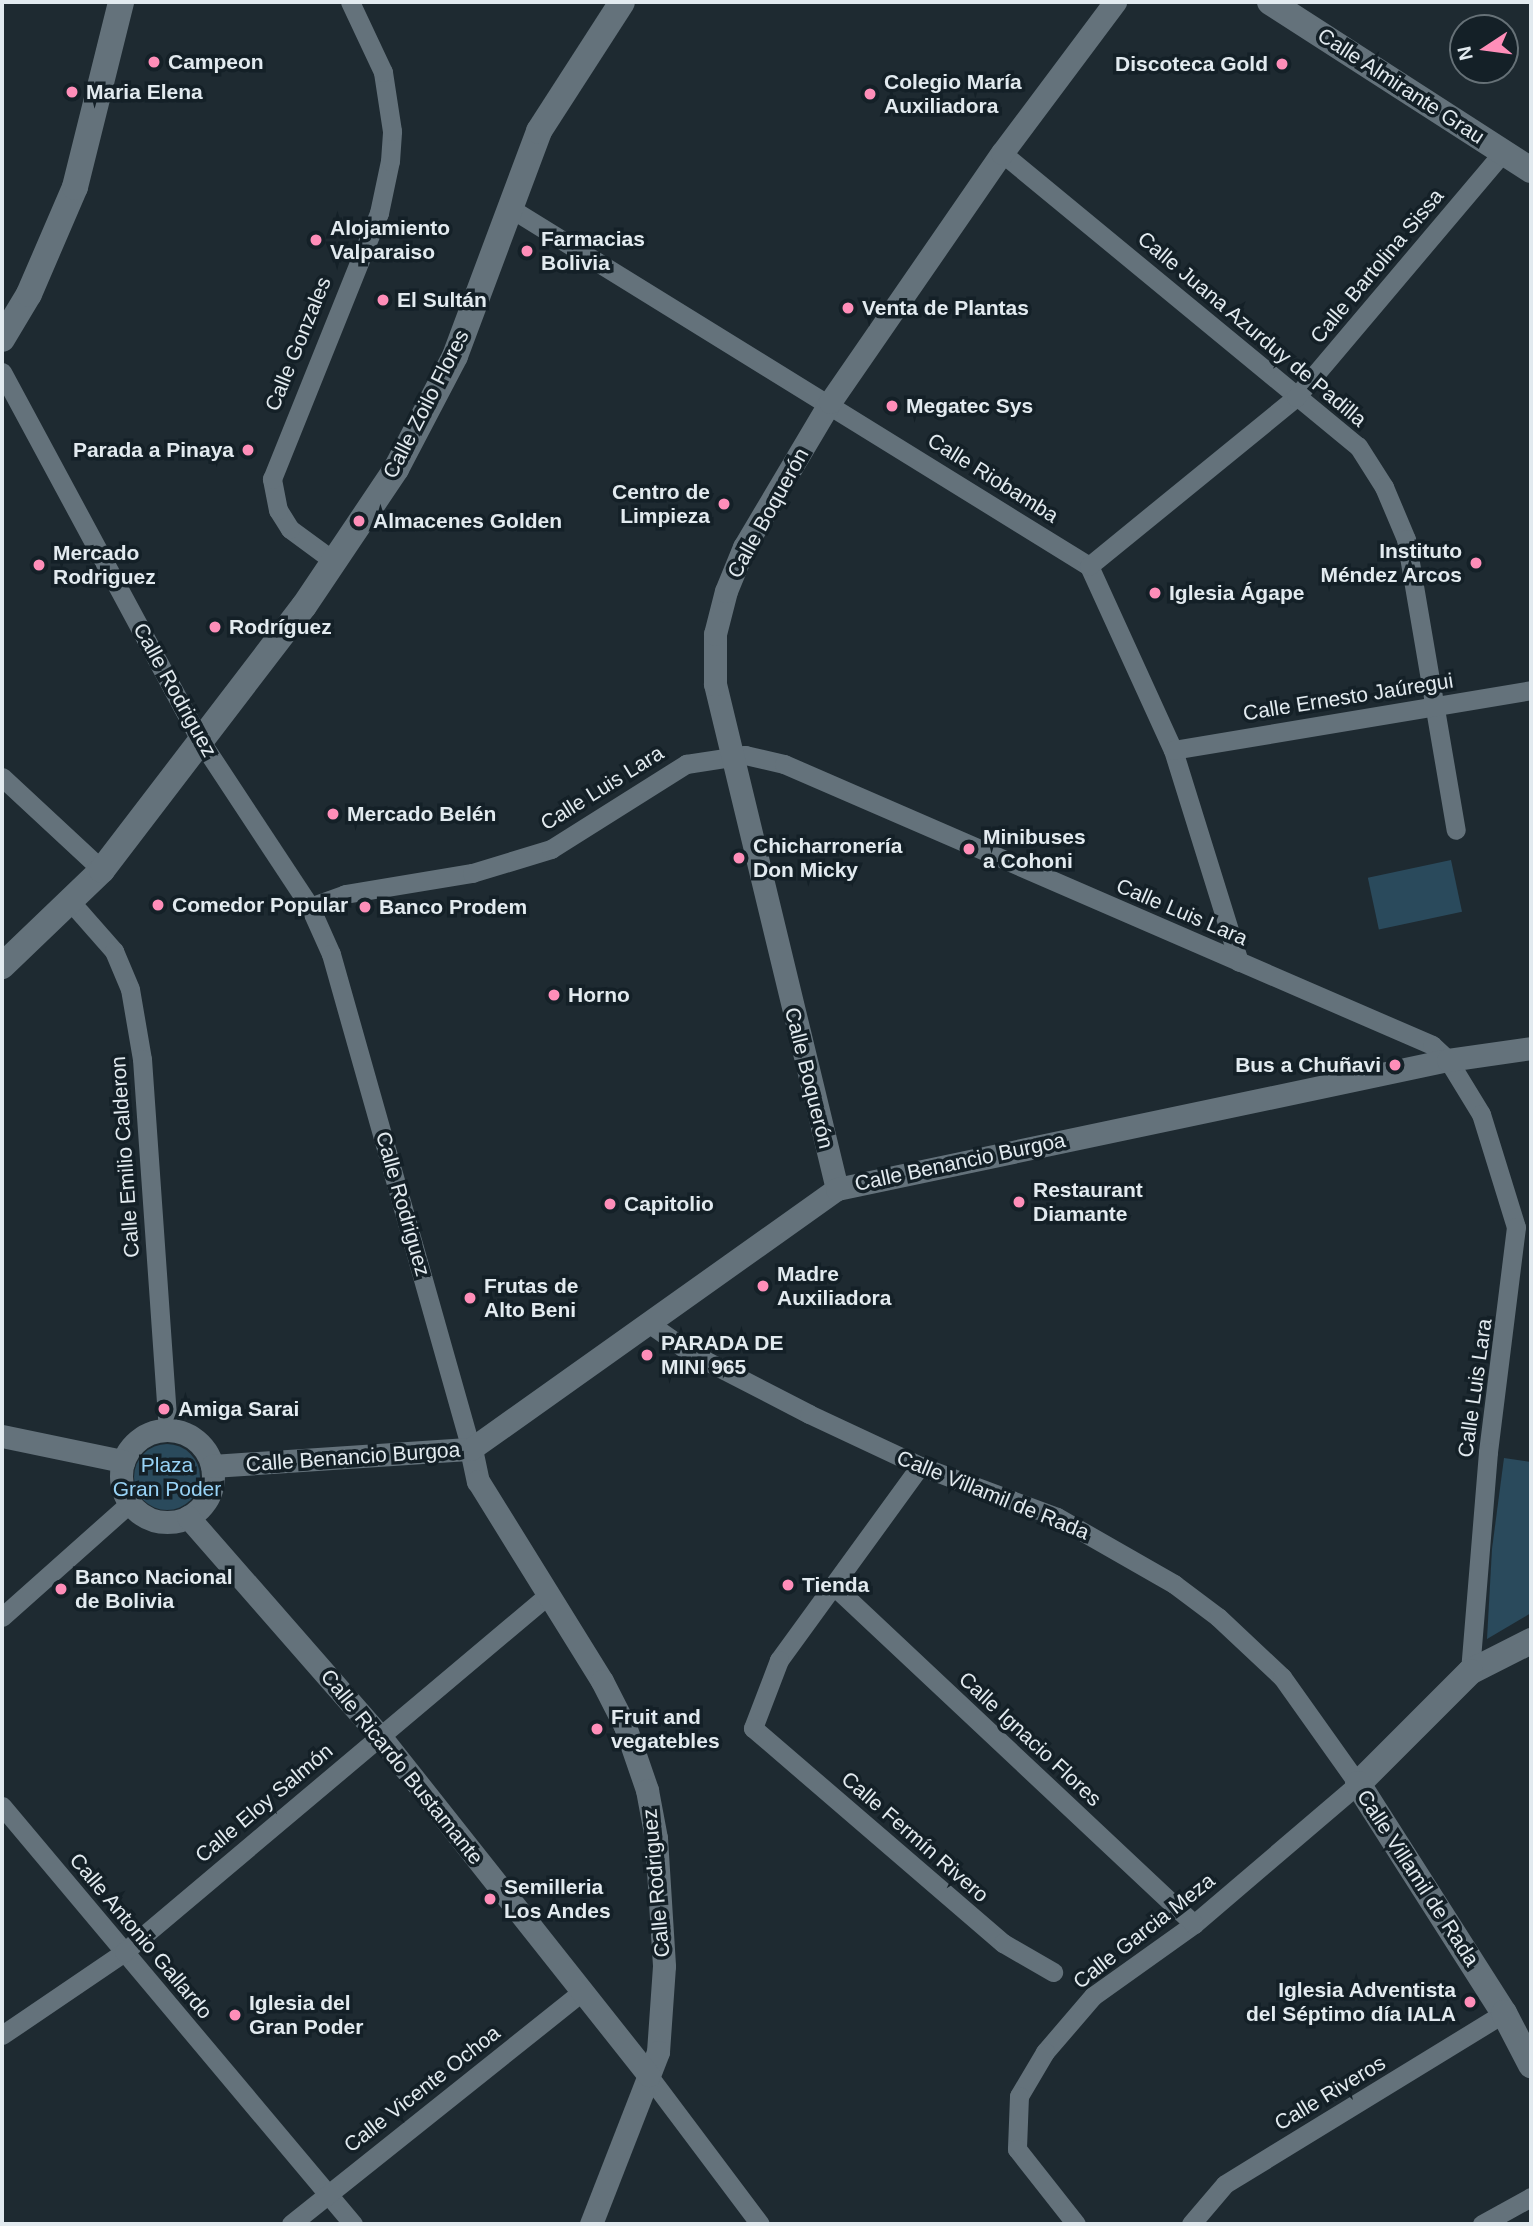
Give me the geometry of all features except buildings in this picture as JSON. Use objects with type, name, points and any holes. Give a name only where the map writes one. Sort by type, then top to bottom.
[{"type":"main road","points":[[2,339],[29,294],[75,187],[121,2]]},
{"type":"main road","name":"Calle Zoilo Flores","points":[[2,966],[102,870],[335,562],[396,469],[455,356],[539,131],[622,2]]},
{"type":"main road","name":"Calle Almirante Grau","points":[[1270,2],[1531,170]]},
{"type":"main road","points":[[1359,1784],[1470,1672],[1531,1642]]},
{"type":"main road","name":"Calle Villamil de Rada","points":[[1359,1784],[1504,2013],[1531,2065]]},
{"type":"street","name":"Calle Gonzales","points":[[335,562],[290,528],[278,510],[272,478],[282,443],[379,213],[390,161],[392,131],[383,72],[350,2]]},
{"type":"street","name":"Calle Boquerón","points":[[837,1189],[715,684],[715,634],[726,591],[744,547],[830,402],[1002,153],[1115,2]]},
{"type":"street","name":"Calle Bartolina Sissa","points":[[1089,566],[1296,397],[1503,152]]},
{"type":"street","name":"Calle Juana Azurduy de Padilla","points":[[1002,153],[1358,446],[1384,487],[1406,539],[1456,830]]},
{"type":"street","name":"Calle Riobamba","points":[[510,208],[642,292],[830,402],[1089,566]]},
{"type":"street","name":"Calle Rodriguez","points":[[2,372],[200,740],[310,907],[331,954],[478,1481],[603,1681],[625,1726],[647,1790],[659,1865],[664,1966],[662,2027],[648,2075],[591,2224]]},
{"type":"street","points":[[1089,566],[1173,750],[1239,962]]},
{"type":"street","name":"Calle Ernesto Jaúregui","points":[[1173,750],[1531,690]]},
{"type":"street","name":"Calle Luis Lara","points":[[310,907],[345,894],[472,873],[551,849],[657,778],[686,764],[731,754],[784,764],[1432,1045],[1448,1060],[1481,1114],[1509,1196],[1516,1236],[1488,1452],[1470,1672]]},
{"type":"street","points":[[2,777],[102,870]]},
{"type":"street","name":"Calle Emilio Calderon","points":[[70,901],[114,951],[130,989],[142,1059],[168,1430]]},
{"type":"street","name":"Calle Benancio Burgoa","points":[[212,1466],[471,1449],[837,1189],[1448,1060],[1531,1048]]},
{"type":"street","name":"Calle Villamil de Rada","points":[[648,1322],[691,1353],[920,1466],[1057,1517],[1113,1545],[1185,1592],[1246,1641],[1282,1677],[1359,1784]]},
{"type":"street","points":[[168,1430],[196,1440],[212,1466],[209,1496],[188,1517],[176,1521],[150,1519],[130,1503],[121,1475],[123,1461],[140,1438],[168,1430]]},
{"type":"street","points":[[2,1436],[123,1461]]},
{"type":"street","points":[[834,1586],[920,1466]]},
{"type":"street","points":[[2,1617],[130,1503]]},
{"type":"street","name":"Calle Ricardo Bustamante","points":[[188,1517],[379,1735],[583,1991],[760,2224]]},
{"type":"street","name":"Calle Fermín Rivero","points":[[834,1586],[779,1660],[753,1728],[1003,1943],[1053,1972]]},
{"type":"street","name":"Calle Ignacio Flores","points":[[834,1586],[1194,1924]]},
{"type":"street","name":"Calle Eloy Salmón","points":[[2,2035],[124,1952],[548,1595]]},
{"type":"street","name":"Calle Garcia Meza","points":[[1076,2224],[1017,2149],[1019,2096],[1067,2023],[1093,1996],[1194,1924],[1359,1784]]},
{"type":"street","name":"Calle Antonio Gallardo","points":[[2,1806],[354,2224]]},
{"type":"street","name":"Calle Vicente Ochoa","points":[[291,2224],[583,1991]]},
{"type":"street","name":"Calle Riveros","points":[[1191,2224],[1225,2184],[1504,2013]]},
{"type":"street","points":[[1482,2224],[1531,2197]]},
{"type":"green space","points":[[1451,860],[1462,912],[1379,930],[1368,878]]},
{"type":"green space","name":"Plaza Gran Poder","points":[[167,1444],[190,1454],[200,1477],[190,1500],[167,1510],[144,1500],[134,1477],[144,1454]]},
{"type":"green space","points":[[1504,1458],[1531,1462],[1531,1613],[1487,1639],[1492,1549]]},
{"type":"place","name":"Campeon","points":[[154,62]]},
{"type":"place","name":"Discoteca Gold","points":[[1282,64]]},
{"type":"place","name":"Maria Elena","points":[[72,92]]},
{"type":"place","name":"Colegio María Auxiliadora","points":[[870,94]]},
{"type":"place","name":"Alojamiento Valparaiso","points":[[316,240]]},
{"type":"place","name":"Farmacias Bolivia","points":[[527,251]]},
{"type":"place","name":"El Sultán","points":[[383,300]]},
{"type":"place","name":"Venta de Plantas","points":[[848,308]]},
{"type":"place","name":"Megatec Sys","points":[[892,406]]},
{"type":"place","name":"Parada a Pinaya","points":[[248,450]]},
{"type":"place","name":"Centro de Limpieza","points":[[724,504]]},
{"type":"place","name":"Almacenes Golden","points":[[359,521]]},
{"type":"place","name":"Instituto Méndez Arcos","points":[[1476,563]]},
{"type":"place","name":"Mercado Rodriguez","points":[[39,565]]},
{"type":"place","name":"Iglesia Ágape","points":[[1155,593]]},
{"type":"place","name":"Rodríguez","points":[[215,627]]},
{"type":"place","name":"Mercado Belén","points":[[333,814]]},
{"type":"place","name":"Minibuses a Cohoni","points":[[969,849]]},
{"type":"place","name":"Chicharronería Don Micky","points":[[739,858]]},
{"type":"place","name":"Comedor Popular","points":[[158,905]]},
{"type":"place","name":"Banco Prodem","points":[[365,907]]},
{"type":"place","name":"Horno","points":[[554,995]]},
{"type":"place","name":"Bus a Chuñavi","points":[[1395,1065]]},
{"type":"place","name":"Restaurant Diamante","points":[[1019,1202]]},
{"type":"place","name":"Capitolio","points":[[610,1204]]},
{"type":"place","name":"Madre Auxiliadora","points":[[763,1286]]},
{"type":"place","name":"Frutas de Alto Beni","points":[[470,1298]]},
{"type":"place","name":"PARADA DE MINI 965","points":[[647,1355]]},
{"type":"place","name":"Amiga Sarai","points":[[164,1409]]},
{"type":"place","name":"Tienda","points":[[788,1585]]},
{"type":"place","name":"Banco Nacional de Bolivia","points":[[61,1589]]},
{"type":"place","name":"Fruit and vegatebles","points":[[597,1729]]},
{"type":"place","name":"Semilleria Los Andes","points":[[490,1899]]},
{"type":"place","name":"Iglesia Adventista del Séptimo día IALA","points":[[1470,2002]]},
{"type":"place","name":"Iglesia del Gran Poder","points":[[235,2015]]}]
